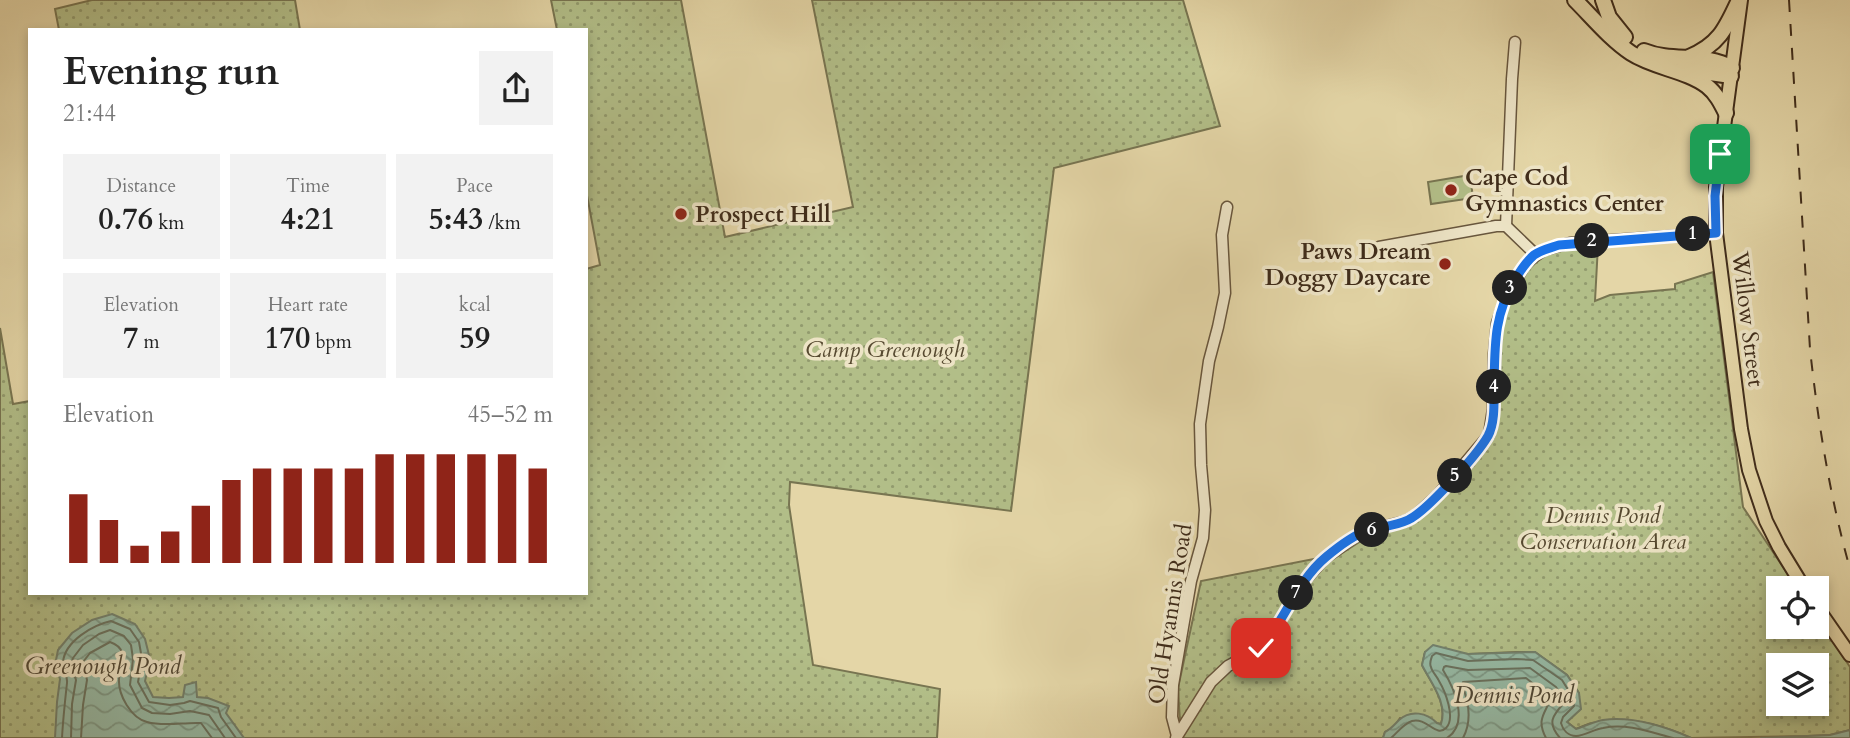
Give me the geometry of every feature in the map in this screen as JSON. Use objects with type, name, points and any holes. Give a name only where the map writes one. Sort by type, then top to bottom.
[{"type":"highway","points":[[1575,0],[1633,54],[1703,83],[1715,95],[1726,113]]},
{"type":"highway","points":[[1603,0],[1613,24],[1631,43],[1661,57],[1708,58],[1720,62],[1731,72]]},
{"type":"highway","points":[[1688,58],[1717,40],[1740,0]]},
{"type":"highway","points":[[1657,65],[1731,72]]},
{"type":"main road","name":"Willow Street","points":[[1740,0],[1716,187],[1716,233],[1740,422],[1749,470],[1766,521],[1797,576]]},
{"type":"main road","points":[[1829,625],[1850,656]]},
{"type":"street","points":[[1515,42],[1506,226],[1535,254]]},
{"type":"street","name":"Old Hyannis Road","points":[[1176,737],[1172,697],[1191,581],[1203,538],[1205,510],[1200,424],[1209,362],[1224,303],[1222,235],[1227,207]]},
{"type":"street","points":[[1379,247],[1506,226]]},
{"type":"street","points":[[1176,737],[1211,682],[1228,666],[1261,648],[1301,585],[1324,559],[1356,536],[1415,516],[1438,495],[1489,435],[1493,409],[1497,323],[1510,289],[1535,254],[1570,243],[1716,233]]},
{"type":"green space","points":[[92,0],[295,0],[300,28],[59,28],[55,9]]},
{"type":"green space","name":"Camp Greenough","points":[[551,0],[681,0],[725,237],[853,207],[812,0],[1183,0],[1220,126],[1054,168],[1011,511],[790,482],[789,505],[813,665],[940,689],[937,738],[0,738],[0,328],[13,404],[28,401],[28,595],[588,595],[588,268],[600,265],[588,201],[588,28],[557,28]]},
{"type":"green space","name":"Cape Cod Gymnastics Center","points":[[1470,175],[1473,198],[1431,204],[1428,182]]},
{"type":"green space","name":"Dennis Pond Conservation Area","points":[[1598,245],[1595,301],[1610,295],[1675,289],[1675,284],[1713,272],[1743,507],[1789,576],[1766,576],[1766,639],[1829,639],[1829,635],[1850,667],[1850,730],[1830,735],[1691,738],[1655,725],[1617,720],[1592,723],[1576,729],[1567,722],[1579,693],[1567,675],[1535,652],[1468,654],[1448,649],[1425,652],[1422,665],[1440,701],[1443,716],[1441,724],[1400,718],[1394,727],[1385,732],[1383,738],[1182,738],[1186,730],[1180,722],[1178,688],[1201,581],[1336,557],[1361,541],[1408,525],[1434,505],[1485,449],[1494,433],[1498,418],[1502,325],[1508,307],[1528,270],[1544,255],[1558,250]]},
{"type":"water","name":"Greenough Pond","points":[[112,614],[135,624],[145,639],[150,659],[145,681],[153,697],[183,697],[185,685],[196,682],[197,697],[229,706],[226,713],[244,738],[55,738],[60,679],[55,665],[58,650],[72,633],[92,620]]},
{"type":"water","name":"Dennis Pond","points":[[1433,645],[1468,654],[1535,652],[1567,675],[1579,693],[1581,709],[1567,722],[1576,729],[1603,720],[1625,719],[1659,726],[1691,738],[1383,738],[1385,732],[1409,714],[1424,715],[1441,724],[1443,716],[1440,701],[1422,665],[1425,652]]},
{"type":"water","points":[[1850,730],[1850,738],[1760,738],[1830,735]]},
{"type":"railway","points":[[1789,0],[1810,349],[1826,460],[1850,569]]},
{"type":"place","name":"Cape Cod Gymnastics Center","points":[[1451,190]]},
{"type":"place","name":"Prospect Hill","points":[[681,214]]},
{"type":"place","name":"Paws Dream Doggy Daycare","points":[[1445,264]]},
{"type":"route","points":[[1261,648],[1301,585],[1324,559],[1356,536],[1415,516],[1432,502],[1489,435],[1492,425],[1497,323],[1510,289],[1527,262],[1535,254],[1559,245],[1716,233],[1715,196],[1720,154]]}]
